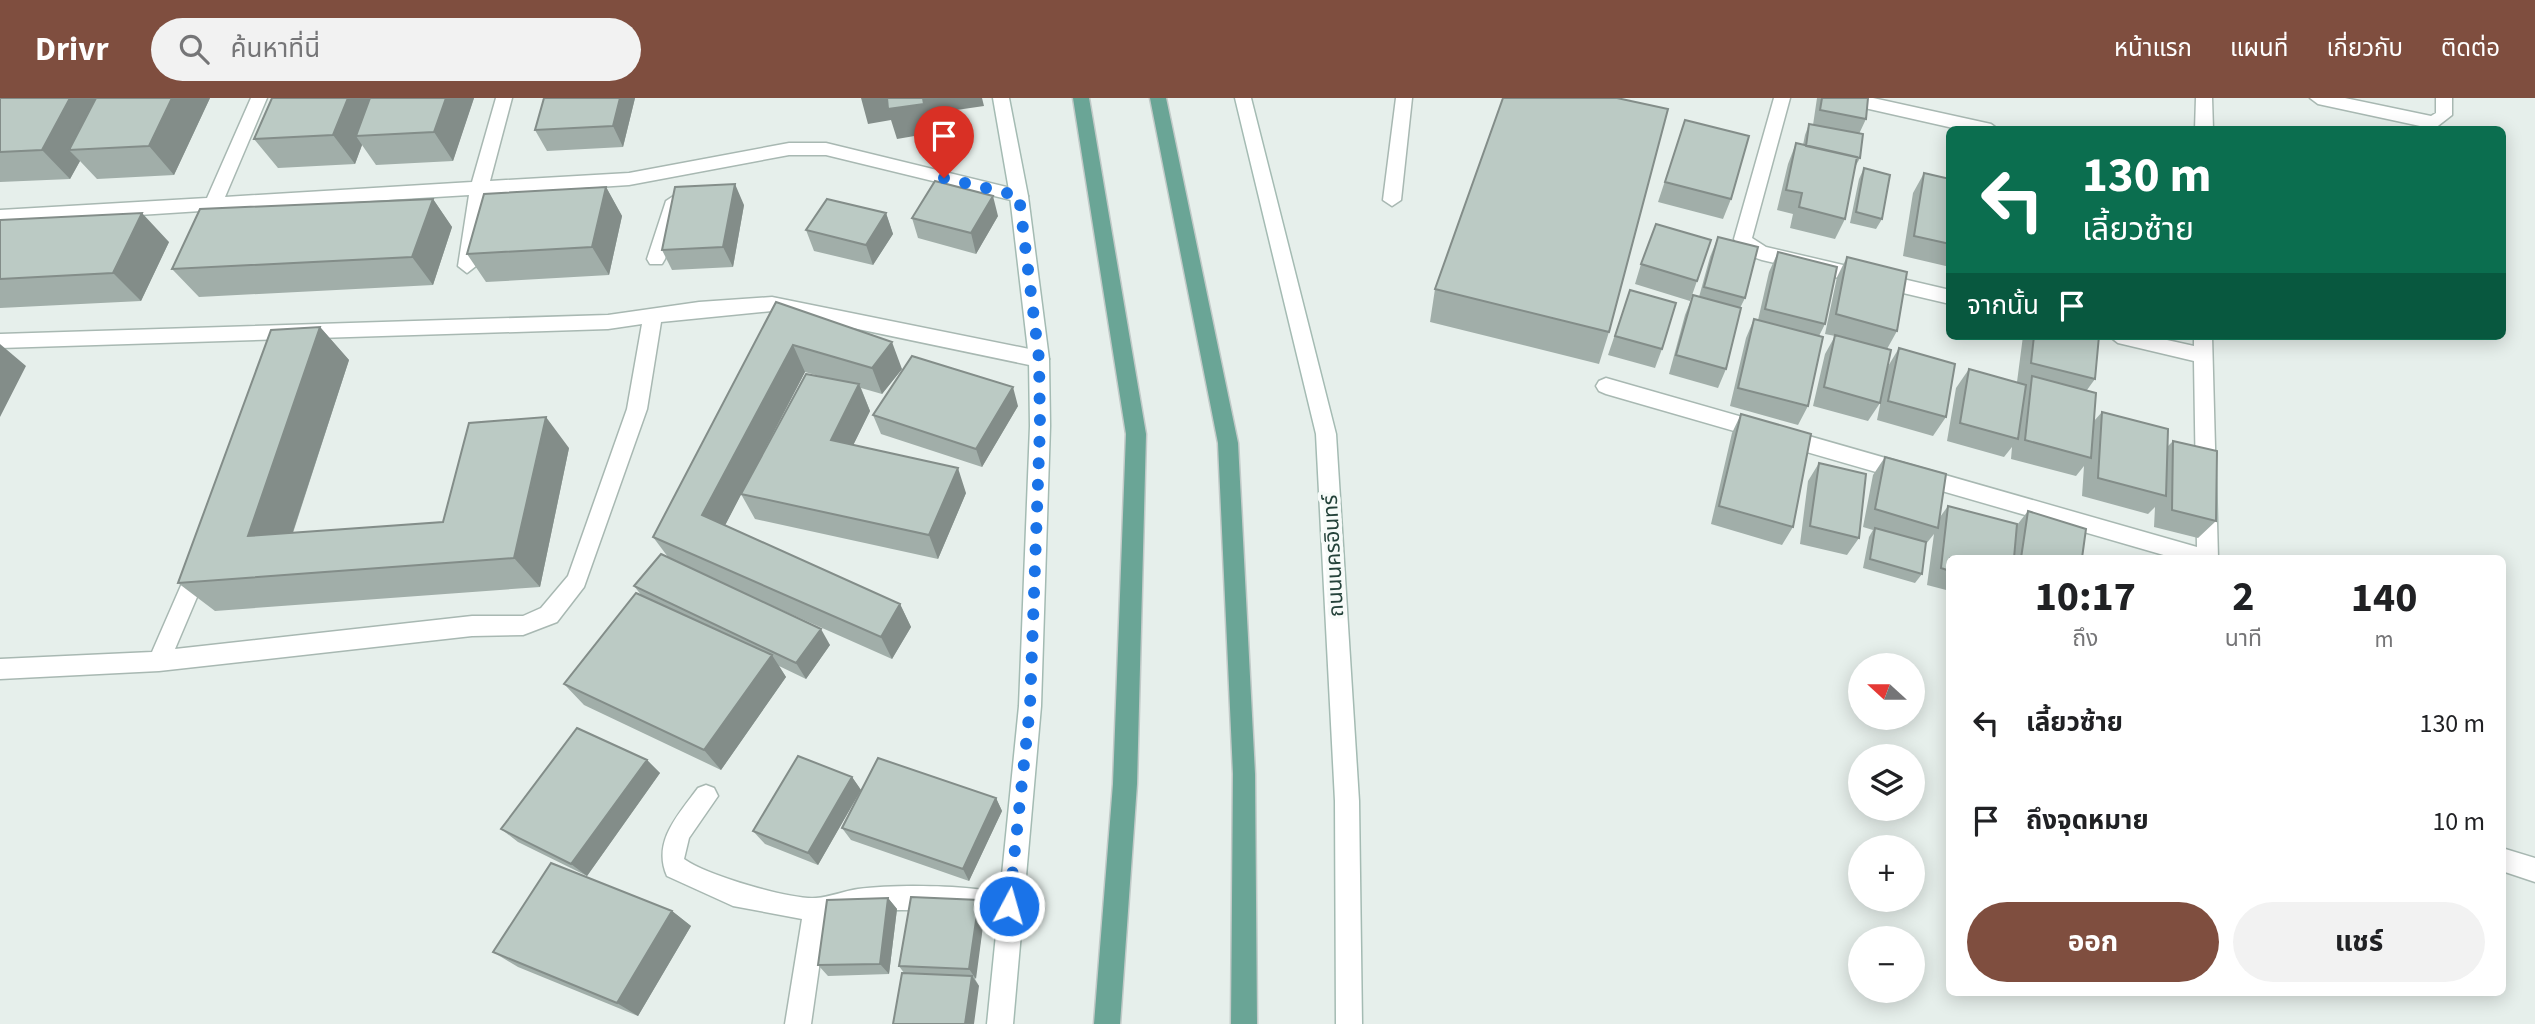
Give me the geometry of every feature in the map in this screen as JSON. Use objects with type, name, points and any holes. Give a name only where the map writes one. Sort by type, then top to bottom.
[{"type":"main road","points":[[1081,98],[1136,434],[1125,784],[1107,1024]]},
{"type":"main road","points":[[1158,98],[1228,443],[1244,774],[1244,1024]]},
{"type":"street","points":[[202,231],[259,98]]},
{"type":"street","points":[[467,266],[479,190],[504,98]]},
{"type":"street","points":[[1000,1024],[1009,906],[1030,706],[1040,426],[1039,359],[1019,196],[1001,98]]},
{"type":"street","name":"ถนนนครอินทร์","points":[[1243,98],[1326,434],[1347,801],[1349,1024]]},
{"type":"street","points":[[1392,200],[1404,98]]},
{"type":"street","points":[[1782,98],[1743,239],[1746,243],[1762,253],[1946,295]]},
{"type":"street","points":[[1847,98],[1974,126]]},
{"type":"street","points":[[2204,98],[2204,126]]},
{"type":"street","points":[[2318,98],[2434,123],[2444,115],[2444,98]]},
{"type":"street","points":[[0,217],[629,179],[686,171],[789,149],[826,149],[1019,196]]},
{"type":"street","points":[[656,259],[686,171]]},
{"type":"street","points":[[0,341],[299,330],[608,323],[699,309],[772,304],[1039,359]]},
{"type":"street","points":[[0,669],[159,661],[472,626],[523,625],[549,615],[577,581],[637,409],[653,316]]},
{"type":"street","points":[[289,356],[299,330]]},
{"type":"street","points":[[2152,340],[2203,346],[2206,555]]},
{"type":"street","points":[[1606,386],[2196,555]]},
{"type":"street","points":[[159,661],[208,547]]},
{"type":"street","points":[[706,796],[673,846],[670,859],[675,868],[733,894],[815,910],[838,903],[933,898],[1009,906]]},
{"type":"street","points":[[2506,860],[2535,870]]},
{"type":"street","points":[[798,1024],[815,910]]},
{"type":"building","points":[[0,98],[70,98],[42,150],[0,152]]},
{"type":"building","points":[[96,98],[172,98],[149,146],[69,150]]},
{"type":"building","points":[[272,98],[348,98],[333,135],[254,139]]},
{"type":"building","points":[[370,98],[446,98],[434,132],[356,136]]},
{"type":"building","points":[[544,98],[620,98],[613,126],[535,130]]},
{"type":"building","points":[[887,98],[923,98],[924,104],[888,109]]},
{"type":"building","points":[[1503,98],[1617,98],[1668,109],[1609,332],[1435,289]]},
{"type":"building","points":[[1822,98],[1868,98],[1866,119],[1820,110]]},
{"type":"building","points":[[1685,120],[1749,136],[1731,199],[1665,182]]},
{"type":"building","points":[[1809,124],[1863,134],[1860,158],[1806,146]]},
{"type":"building","points":[[1796,143],[1857,157],[1845,219],[1799,207],[1802,193],[1786,190]]},
{"type":"building","points":[[1864,168],[1890,175],[1882,219],[1856,212]]},
{"type":"building","points":[[1924,173],[1946,178],[1946,243],[1914,236]]},
{"type":"building","points":[[935,181],[993,196],[971,233],[912,218]]},
{"type":"building","points":[[735,184],[723,247],[662,250],[675,187]]},
{"type":"building","points":[[606,187],[592,247],[467,254],[484,194]]},
{"type":"building","points":[[433,199],[412,257],[172,269],[200,209]]},
{"type":"building","points":[[827,199],[886,213],[866,245],[806,230]]},
{"type":"building","points":[[142,213],[113,273],[0,279],[0,220]]},
{"type":"building","points":[[1656,224],[1711,240],[1697,281],[1641,264]]},
{"type":"building","points":[[1718,237],[1758,247],[1745,298],[1704,287]]},
{"type":"building","points":[[1778,252],[1837,267],[1825,324],[1765,309]]},
{"type":"building","points":[[1847,257],[1907,272],[1897,331],[1836,314]]},
{"type":"building","points":[[1630,290],[1676,303],[1662,349],[1615,336]]},
{"type":"building","points":[[1693,295],[1741,308],[1726,369],[1676,355]]},
{"type":"building","points":[[776,302],[892,342],[872,368],[793,345],[702,515],[900,604],[881,637],[653,537]]},
{"type":"building","points":[[1754,319],[1823,337],[1808,406],[1738,388]]},
{"type":"building","points":[[320,327],[248,536],[443,522],[469,423],[546,417],[514,558],[178,583],[271,330]]},
{"type":"building","points":[[1835,335],[1891,350],[1880,403],[1824,387]]},
{"type":"building","points":[[2034,340],[2099,340],[2095,379],[2031,363]]},
{"type":"building","points":[[1899,348],[1955,364],[1946,417],[1888,401]]},
{"type":"building","points":[[912,356],[1013,387],[976,449],[873,415]]},
{"type":"building","points":[[1969,369],[2026,385],[2018,439],[1960,423]]},
{"type":"building","points":[[806,374],[859,384],[831,440],[958,468],[929,535],[741,494]]},
{"type":"building","points":[[2032,376],[2096,393],[2091,458],[2025,440]]},
{"type":"building","points":[[2102,412],[2168,429],[2166,496],[2098,478]]},
{"type":"building","points":[[1741,414],[1811,434],[1793,527],[1719,506]]},
{"type":"building","points":[[2173,441],[2217,451],[2216,521],[2172,510]]},
{"type":"building","points":[[1885,457],[1946,474],[1938,528],[1875,509]]},
{"type":"building","points":[[1819,463],[1866,474],[1859,538],[1810,526]]},
{"type":"building","points":[[1948,506],[2017,524],[2014,555],[1946,555],[1946,570],[1941,568]]},
{"type":"building","points":[[2028,511],[2086,529],[2082,555],[2021,555]]},
{"type":"building","points":[[1875,528],[1926,542],[1922,574],[1870,559]]},
{"type":"building","points":[[661,554],[821,629],[796,663],[634,586]]},
{"type":"building","points":[[636,593],[772,655],[704,750],[564,684]]},
{"type":"building","points":[[577,728],[647,760],[571,864],[501,829]]},
{"type":"building","points":[[798,756],[852,777],[808,853],[753,831]]},
{"type":"building","points":[[878,758],[996,798],[963,869],[842,828]]},
{"type":"building","points":[[551,863],[672,911],[617,1003],[493,952]]},
{"type":"building","points":[[911,897],[979,900],[969,969],[899,966]]},
{"type":"building","points":[[888,898],[880,964],[818,965],[827,900]]},
{"type":"building","points":[[902,973],[972,976],[965,1024],[893,1024]]},
{"type":"route","points":[[944,178],[1019,196],[1039,359],[1040,426],[1030,706],[1009,906]]}]
